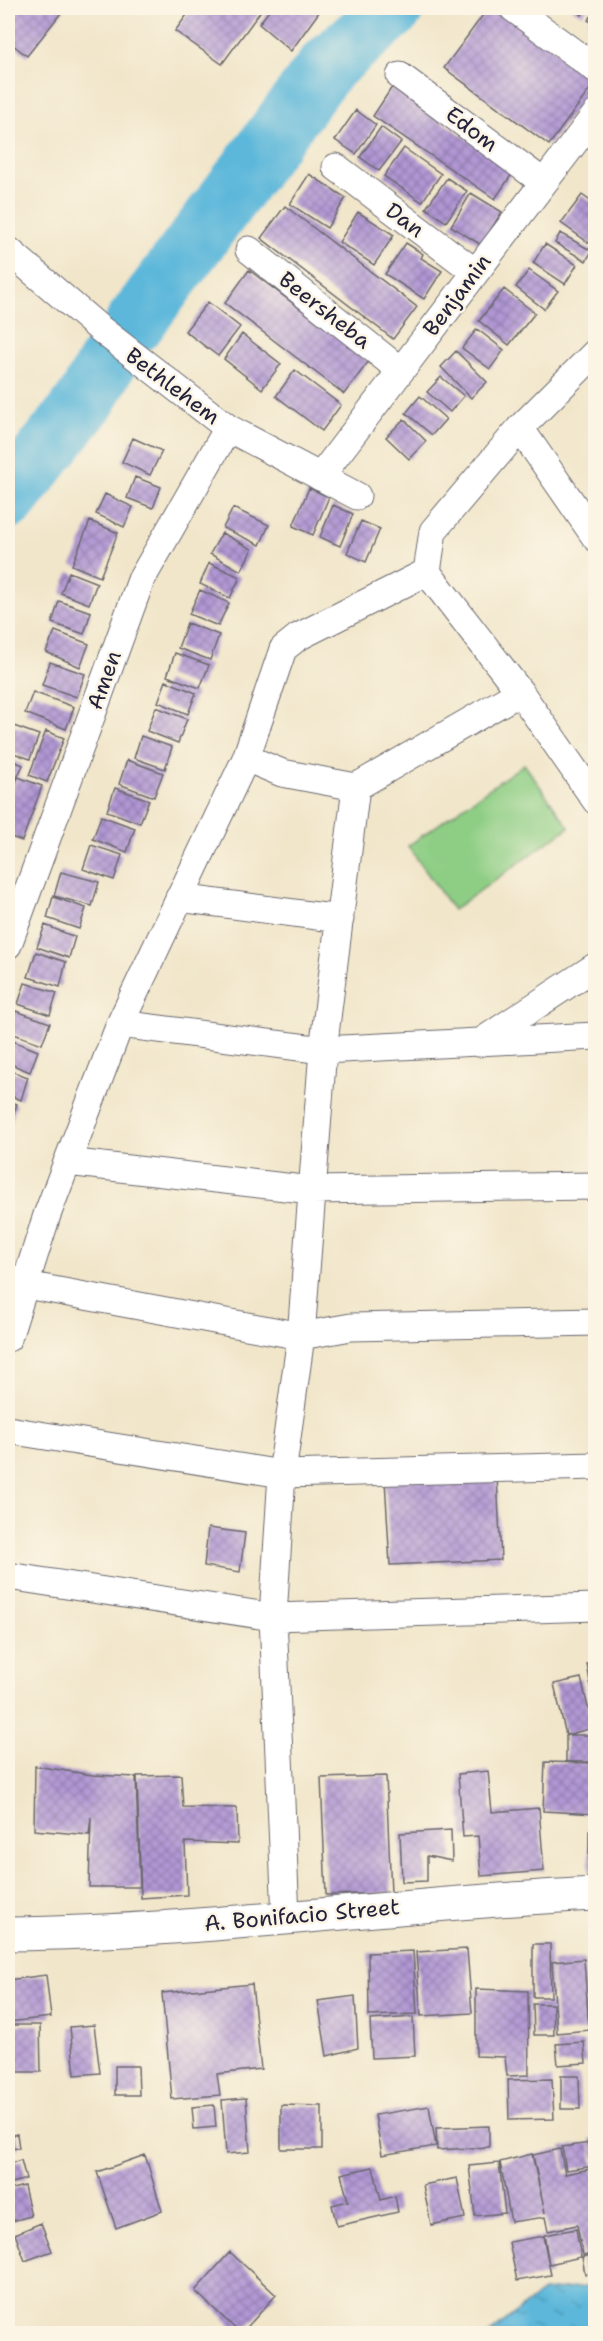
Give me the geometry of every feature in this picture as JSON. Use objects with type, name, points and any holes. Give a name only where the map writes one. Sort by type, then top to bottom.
[{"type":"main road","name":"A. Bonifacio Street","points":[[8,1934],[54,1933],[285,1917],[476,1899],[596,1893]]},
{"type":"street","points":[[513,8],[596,69]]},
{"type":"street","name":"Edom","points":[[400,76],[543,182]]},
{"type":"street","name":"Benjamin","points":[[320,477],[543,182],[594,120]]},
{"type":"street","name":"Dan","points":[[336,167],[475,272]]},
{"type":"street","name":"Bethlehem","points":[[8,250],[99,328],[228,428],[357,496]]},
{"type":"street","name":"Beersheba","points":[[249,250],[400,370]]},
{"type":"street","points":[[596,352],[520,429],[433,531],[427,572],[520,692],[596,801]]},
{"type":"street","name":"Amen","points":[[8,945],[141,580],[228,428]]},
{"type":"street","points":[[520,429],[596,538]]},
{"type":"street","points":[[8,1338],[67,1162],[120,1024],[246,758],[283,650],[298,637],[427,572]]},
{"type":"street","points":[[246,758],[282,773],[356,787],[520,692]]},
{"type":"street","points":[[285,1917],[273,1617],[282,1474],[300,1336],[323,1050],[356,787]]},
{"type":"street","points":[[179,898],[340,919]]},
{"type":"street","points":[[478,1043],[596,966]]},
{"type":"street","points":[[120,1024],[323,1050],[596,1036]]},
{"type":"street","points":[[67,1162],[312,1190],[596,1186]]},
{"type":"street","points":[[26,1285],[300,1336],[351,1327],[596,1322]]},
{"type":"street","points":[[8,1430],[282,1474],[596,1466]]},
{"type":"street","points":[[8,1576],[273,1617],[596,1607]]},
{"type":"green space","points":[[524,764],[569,827],[453,910],[408,846]]},
{"type":"water","points":[[595,2286],[595,2333],[490,2333],[543,2291]]},
{"type":"building","points":[[8,8],[65,8],[27,56],[8,41]]},
{"type":"building","points":[[192,8],[263,8],[222,64],[175,31]]},
{"type":"building","points":[[271,8],[322,8],[291,51],[259,24]]},
{"type":"building","points":[[488,8],[501,8],[596,81],[549,145],[444,68]]},
{"type":"building","points":[[571,8],[587,8],[582,15]]},
{"type":"building","points":[[596,11],[596,25],[588,20]]},
{"type":"building","points":[[392,87],[514,171],[495,199],[373,116]]},
{"type":"building","points":[[356,110],[376,125],[356,154],[335,140]]},
{"type":"building","points":[[381,127],[401,142],[379,171],[360,157]]},
{"type":"building","points":[[404,148],[441,174],[422,202],[384,176]]},
{"type":"building","points":[[309,174],[346,198],[327,228],[290,204]]},
{"type":"building","points":[[447,178],[467,191],[446,222],[426,208]]},
{"type":"building","points":[[471,193],[502,212],[481,245],[451,226]]},
{"type":"building","points":[[582,195],[596,205],[596,248],[561,223]]},
{"type":"building","points":[[285,206],[417,307],[393,339],[261,238]]},
{"type":"building","points":[[358,212],[394,235],[374,265],[339,242]]},
{"type":"building","points":[[560,233],[592,251],[586,261],[555,243]]},
{"type":"building","points":[[406,243],[423,254],[421,258],[442,271],[424,299],[385,274]]},
{"type":"building","points":[[545,244],[577,265],[565,284],[533,263]]},
{"type":"building","points":[[249,270],[369,361],[344,394],[225,303]]},
{"type":"building","points":[[529,270],[558,291],[544,309],[516,287]]},
{"type":"building","points":[[504,289],[535,313],[509,345],[479,321]]},
{"type":"building","points":[[208,302],[240,327],[218,356],[185,331]]},
{"type":"building","points":[[477,329],[504,350],[490,369],[462,348]]},
{"type":"building","points":[[242,334],[281,364],[262,389],[224,359]]},
{"type":"building","points":[[456,351],[487,382],[471,398],[441,367]]},
{"type":"building","points":[[295,370],[341,405],[322,431],[276,396]]},
{"type":"building","points":[[441,377],[464,396],[450,412],[427,392]]},
{"type":"building","points":[[420,396],[446,419],[432,435],[406,413]]},
{"type":"building","points":[[404,419],[426,441],[409,459],[386,437]]},
{"type":"building","points":[[133,438],[162,451],[150,475],[122,462]]},
{"type":"building","points":[[135,477],[161,487],[153,508],[127,498]]},
{"type":"building","points":[[309,488],[329,497],[313,535],[293,526]]},
{"type":"building","points":[[105,494],[133,507],[124,527],[96,514]]},
{"type":"building","points":[[333,505],[353,514],[340,546],[320,537]]},
{"type":"building","points":[[233,508],[269,525],[260,545],[223,528]]},
{"type":"building","points":[[90,521],[118,533],[100,577],[72,565]]},
{"type":"building","points":[[361,521],[380,529],[366,562],[347,553]]},
{"type":"building","points":[[222,533],[252,549],[241,571],[210,554]]},
{"type":"building","points":[[209,563],[240,577],[230,598],[200,584]]},
{"type":"building","points":[[69,572],[97,583],[89,604],[61,593]]},
{"type":"building","points":[[200,590],[229,603],[218,626],[189,614]]},
{"type":"building","points":[[59,601],[91,612],[84,634],[52,623]]},
{"type":"building","points":[[187,623],[219,635],[210,660],[178,648]]},
{"type":"building","points":[[55,631],[89,644],[80,667],[46,652]]},
{"type":"building","points":[[175,653],[209,665],[200,688],[167,676]]},
{"type":"building","points":[[50,662],[85,674],[77,697],[42,685]]},
{"type":"building","points":[[166,681],[196,693],[188,714],[158,702]]},
{"type":"building","points":[[33,692],[74,707],[66,729],[25,713]]},
{"type":"building","points":[[156,707],[187,719],[178,743],[147,731]]},
{"type":"building","points":[[8,724],[39,735],[30,759],[8,751]]},
{"type":"building","points":[[46,731],[64,738],[47,782],[29,775]]},
{"type":"building","points":[[141,736],[172,747],[165,769],[134,758]]},
{"type":"building","points":[[8,759],[23,765],[11,791],[8,789]]},
{"type":"building","points":[[127,760],[163,773],[154,797],[119,784]]},
{"type":"building","points":[[18,777],[42,786],[22,841],[8,836],[8,800]]},
{"type":"building","points":[[115,788],[149,800],[140,823],[107,811]]},
{"type":"building","points":[[101,816],[135,828],[127,852],[93,839]]},
{"type":"building","points":[[91,845],[122,855],[114,880],[83,869]]},
{"type":"building","points":[[61,872],[99,882],[92,906],[54,896]]},
{"type":"building","points":[[53,897],[86,908],[79,929],[47,918]]},
{"type":"building","points":[[45,925],[75,937],[69,958],[37,947]]},
{"type":"building","points":[[36,952],[66,962],[60,987],[28,977]]},
{"type":"building","points":[[25,983],[57,993],[50,1015],[18,1004]]},
{"type":"building","points":[[16,1011],[50,1023],[42,1044],[8,1032]]},
{"type":"building","points":[[8,1039],[38,1051],[30,1072],[8,1063]]},
{"type":"building","points":[[8,1070],[28,1077],[21,1100],[8,1095]]},
{"type":"building","points":[[8,1101],[17,1104],[9,1128],[8,1127]]},
{"type":"building","points":[[497,1475],[501,1560],[390,1565],[385,1480]]},
{"type":"building","points":[[208,1528],[245,1533],[240,1572],[204,1566]]},
{"type":"building","points":[[596,1663],[596,1706],[594,1706],[587,1664]]},
{"type":"building","points":[[581,1678],[593,1728],[566,1735],[554,1684]]},
{"type":"building","points":[[566,1735],[596,1735],[596,1762],[566,1762]]},
{"type":"building","points":[[545,1762],[596,1763],[596,1814],[543,1811]]},
{"type":"building","points":[[35,1766],[93,1775],[136,1777],[140,1887],[89,1887],[91,1817],[89,1835],[34,1830]]},
{"type":"building","points":[[488,1771],[492,1812],[539,1808],[544,1871],[481,1876],[478,1836],[463,1837],[458,1774]]},
{"type":"building","points":[[181,1775],[183,1807],[237,1808],[238,1844],[185,1842],[187,1895],[141,1898],[137,1776]]},
{"type":"building","points":[[386,1776],[391,1893],[326,1895],[321,1778]]},
{"type":"building","points":[[451,1830],[452,1861],[427,1856],[427,1881],[402,1882],[400,1833]]},
{"type":"building","points":[[589,1831],[596,1831],[596,1879],[589,1879]]},
{"type":"building","points":[[589,1932],[596,1932],[596,1988],[589,1988]]},
{"type":"building","points":[[533,1944],[550,1944],[551,1997],[533,1997]]},
{"type":"building","points":[[467,1949],[472,2013],[421,2016],[416,1952]]},
{"type":"building","points":[[413,1951],[417,2014],[369,2016],[368,1953]]},
{"type":"building","points":[[584,1959],[589,2030],[557,2033],[552,1962]]},
{"type":"building","points":[[46,1975],[51,2017],[8,2022],[8,1980]]},
{"type":"building","points":[[252,1984],[261,2069],[217,2074],[220,2095],[172,2099],[162,1993]]},
{"type":"building","points":[[476,1989],[528,1991],[529,2075],[507,2076],[505,2057],[476,2056]]},
{"type":"building","points":[[589,1995],[596,1995],[596,2038],[590,2039]]},
{"type":"building","points":[[355,1996],[358,2048],[327,2056],[318,2001]]},
{"type":"building","points":[[533,2004],[553,2004],[554,2035],[534,2035]]},
{"type":"building","points":[[413,2017],[415,2056],[372,2058],[370,2020]]},
{"type":"building","points":[[8,2025],[40,2025],[41,2072],[8,2072]]},
{"type":"building","points":[[94,2025],[100,2073],[75,2075],[70,2027]]},
{"type":"building","points":[[584,2042],[586,2063],[558,2065],[556,2044]]},
{"type":"building","points":[[592,2047],[596,2047],[596,2092],[594,2092]]},
{"type":"building","points":[[115,2066],[138,2066],[139,2095],[115,2095]]},
{"type":"building","points":[[561,2076],[579,2076],[580,2109],[561,2109]]},
{"type":"building","points":[[552,2079],[554,2119],[509,2120],[508,2080]]},
{"type":"building","points":[[246,2098],[250,2152],[226,2154],[222,2100]]},
{"type":"building","points":[[214,2105],[216,2127],[194,2129],[192,2107]]},
{"type":"building","points":[[281,2105],[322,2106],[322,2149],[281,2149]]},
{"type":"building","points":[[429,2106],[436,2146],[382,2155],[375,2115]]},
{"type":"building","points":[[489,2126],[489,2147],[437,2150],[436,2128]]},
{"type":"building","points":[[17,2134],[19,2148],[8,2149],[8,2136]]},
{"type":"building","points":[[596,2137],[596,2159],[595,2159],[590,2139]]},
{"type":"building","points":[[590,2143],[594,2166],[566,2170],[562,2147]]},
{"type":"building","points":[[560,2149],[565,2174],[595,2168],[596,2252],[583,2255],[577,2225],[548,2231],[545,2217],[511,2222],[500,2162],[532,2154],[545,2213],[533,2155]]},
{"type":"building","points":[[145,2155],[162,2211],[116,2228],[97,2172]]},
{"type":"building","points":[[21,2160],[26,2179],[8,2184],[8,2164]]},
{"type":"building","points":[[499,2163],[505,2213],[475,2216],[469,2166]]},
{"type":"building","points":[[373,2167],[381,2200],[395,2196],[398,2212],[337,2226],[332,2205],[348,2201],[341,2174]]},
{"type":"building","points":[[457,2178],[465,2218],[431,2225],[423,2185]]},
{"type":"building","points":[[24,2186],[31,2216],[8,2222],[8,2190]]},
{"type":"building","points":[[41,2223],[52,2251],[25,2261],[15,2234]]},
{"type":"building","points":[[576,2229],[581,2257],[549,2264],[544,2235]]},
{"type":"building","points":[[543,2236],[551,2275],[517,2281],[509,2242]]},
{"type":"building","points":[[230,2252],[276,2295],[241,2334],[195,2291]]},
{"type":"building","points":[[596,2254],[596,2272],[585,2274],[582,2257]]},
{"type":"building","points":[[9,2316],[12,2334],[8,2334]]},
{"type":"waterway","points":[[135,323],[327,66],[394,8]]},
{"type":"waterway","points":[[8,499],[87,399],[109,359]]}]
